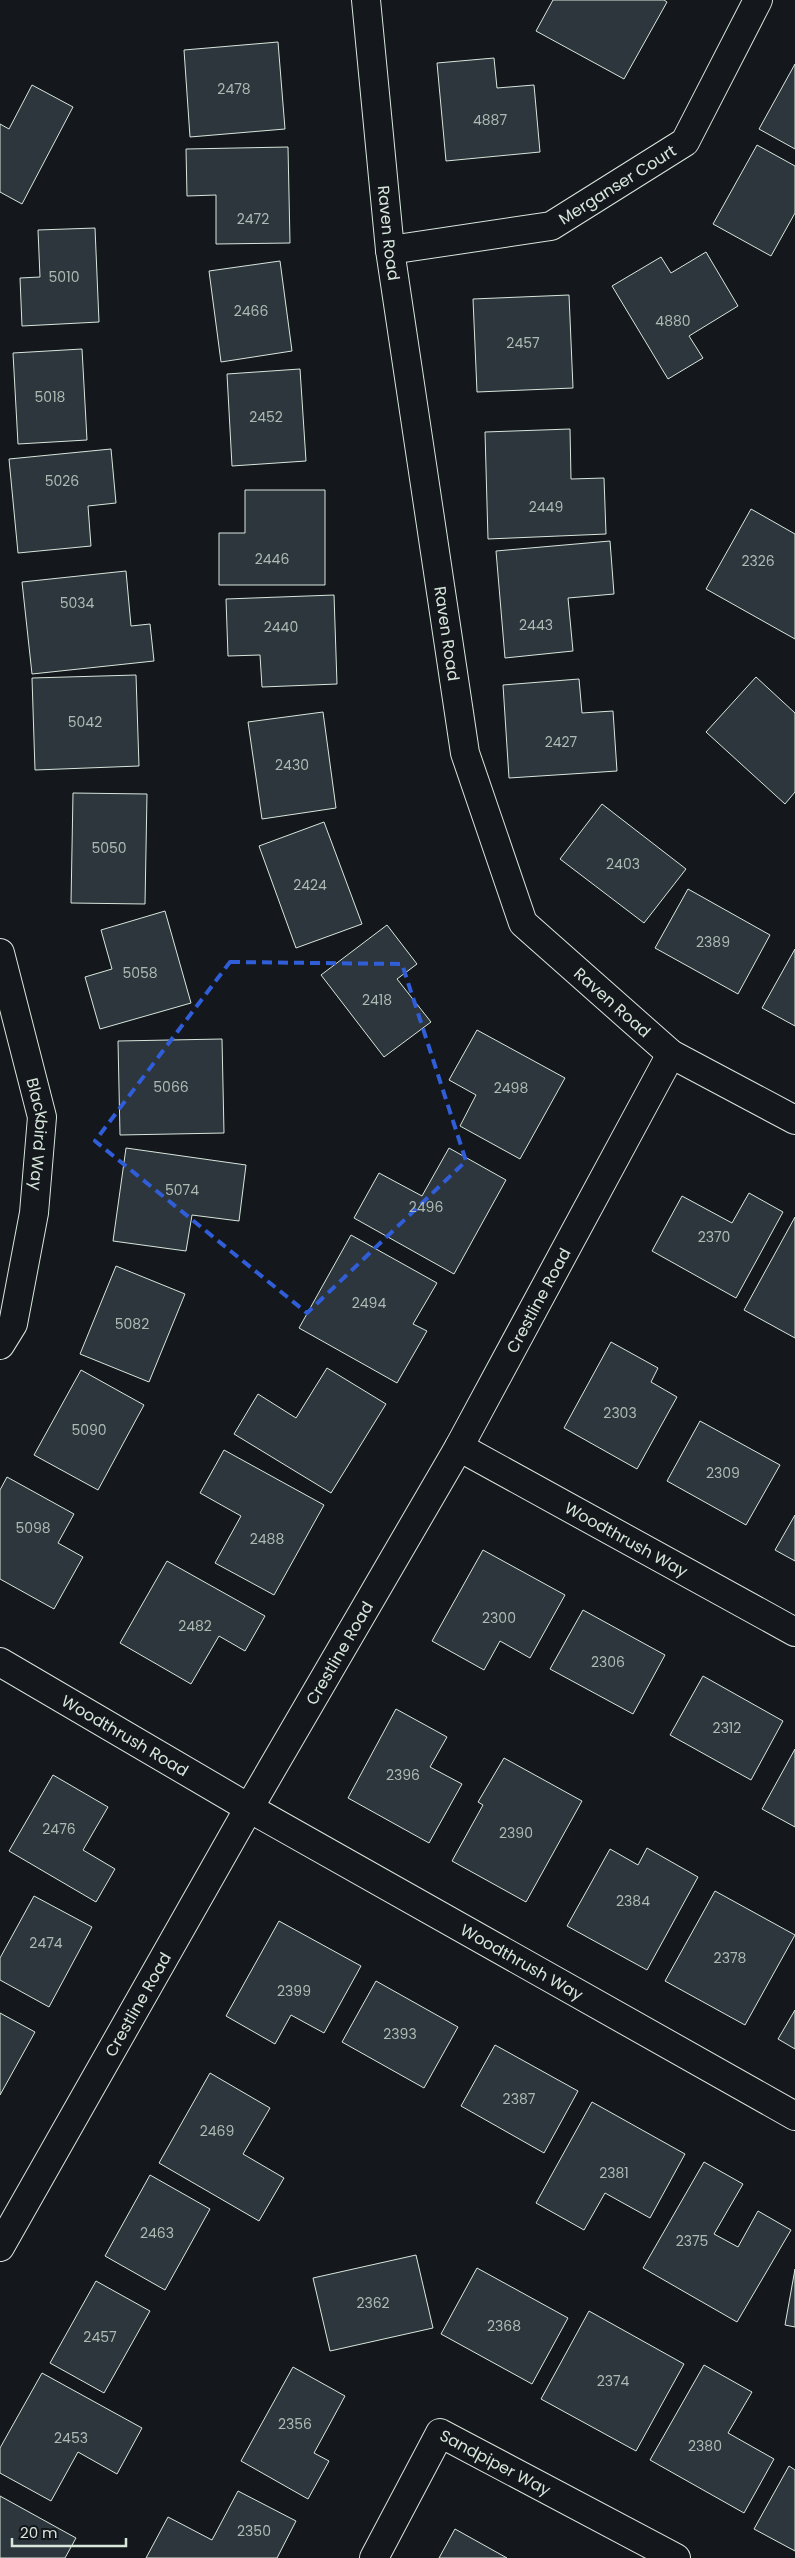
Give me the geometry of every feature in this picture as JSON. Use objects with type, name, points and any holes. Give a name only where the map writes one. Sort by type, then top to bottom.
[{"type":"street","name":"Raven Road","points":[[366,0],[390,250],[465,753],[524,923],[671,1054],[795,1120]]},
{"type":"street","name":"Merganser Court","points":[[390,250],[551,226],[685,142],[758,0]]},
{"type":"street","name":"Blackbird Way","points":[[0,953],[42,1117],[34,1213],[13,1324],[0,1345]]},
{"type":"street","name":"Crestline Road","points":[[0,2247],[250,1808],[459,1447],[671,1054]]},
{"type":"street","name":"Woodthrush Way","points":[[459,1447],[795,1632]]},
{"type":"street","name":"Woodthrush Road","points":[[0,1662],[250,1808]]},
{"type":"street","name":"Woodthrush Way","points":[[250,1808],[795,2116]]},
{"type":"street","name":"Sandpiper Way","points":[[374,2558],[440,2433],[676,2558]]},
{"type":"highlighted area","points":[[230,962],[402,964],[466,1161],[307,1313],[95,1141]]},
{"type":"building","points":[[553,0],[664,0],[667,2],[624,79],[536,31]]},
{"type":"building","points":[[278,42],[285,129],[190,137],[184,50]]},
{"type":"building","points":[[494,58],[497,88],[534,85],[540,152],[446,161],[437,63]]},
{"type":"building","points":[[795,64],[795,149],[759,129]]},
{"type":"building","points":[[32,85],[73,107],[22,204],[0,192],[0,124],[9,129]]},
{"type":"building","points":[[757,145],[795,166],[795,213],[771,256],[713,224]]},
{"type":"building","points":[[288,147],[290,243],[216,244],[216,195],[187,196],[186,149]]},
{"type":"building","points":[[95,228],[99,322],[22,326],[20,278],[40,277],[38,230]]},
{"type":"building","points":[[706,252],[738,306],[689,336],[703,358],[668,379],[612,286],[661,257],[671,273]]},
{"type":"building","points":[[280,261],[292,351],[221,362],[209,271]]},
{"type":"building","points":[[569,295],[573,388],[477,392],[473,299]]},
{"type":"building","points":[[82,349],[87,440],[18,444],[13,353]]},
{"type":"building","points":[[300,369],[306,461],[232,466],[227,374]]},
{"type":"building","points":[[570,429],[571,479],[604,478],[606,534],[488,539],[485,432]]},
{"type":"building","points":[[111,449],[116,503],[88,506],[91,546],[18,553],[9,459]]},
{"type":"building","points":[[245,490],[325,490],[325,585],[219,585],[219,533],[245,533]]},
{"type":"building","points":[[751,509],[795,534],[795,639],[706,589]]},
{"type":"building","points":[[610,541],[614,594],[568,598],[573,651],[505,658],[496,551]]},
{"type":"building","points":[[126,571],[131,626],[150,624],[154,661],[32,674],[22,582]]},
{"type":"building","points":[[334,595],[337,684],[262,687],[260,655],[228,656],[226,599]]},
{"type":"building","points":[[136,675],[139,766],[35,770],[32,678]]},
{"type":"building","points":[[756,677],[795,713],[795,792],[785,804],[706,732]]},
{"type":"building","points":[[579,679],[582,713],[613,711],[617,771],[509,778],[503,685]]},
{"type":"building","points":[[323,712],[336,808],[262,819],[248,722]]},
{"type":"building","points":[[73,793],[147,794],[145,904],[71,903]]},
{"type":"building","points":[[602,804],[686,869],[644,923],[560,859]]},
{"type":"building","points":[[324,822],[362,924],[296,948],[259,846]]},
{"type":"building","points":[[688,889],[770,935],[738,994],[655,948]]},
{"type":"building","points":[[165,911],[191,1003],[100,1029],[85,977],[112,969],[101,930]]},
{"type":"building","points":[[387,925],[417,964],[397,979],[431,1022],[384,1057],[321,975]]},
{"type":"building","points":[[795,949],[795,1026],[762,1008]]},
{"type":"building","points":[[477,1030],[565,1078],[520,1159],[460,1126],[476,1095],[449,1080]]},
{"type":"building","points":[[222,1039],[224,1133],[120,1135],[118,1041]]},
{"type":"building","points":[[126,1148],[246,1165],[239,1221],[192,1215],[186,1251],[113,1241]]},
{"type":"building","points":[[449,1148],[506,1180],[454,1274],[354,1218],[379,1173],[422,1196]]},
{"type":"building","points":[[749,1193],[783,1212],[736,1298],[652,1251],[682,1196],[732,1223]]},
{"type":"building","points":[[795,1217],[795,1338],[744,1310]]},
{"type":"building","points":[[351,1235],[437,1283],[413,1324],[427,1331],[397,1383],[299,1328]]},
{"type":"building","points":[[116,1266],[185,1294],[149,1382],[80,1354]]},
{"type":"building","points":[[611,1342],[658,1368],[651,1382],[677,1397],[637,1469],[564,1428]]},
{"type":"building","points":[[327,1368],[386,1404],[331,1493],[234,1434],[258,1394],[296,1418]]},
{"type":"building","points":[[81,1370],[144,1405],[98,1490],[34,1455]]},
{"type":"building","points":[[700,1421],[780,1465],[746,1525],[667,1481]]},
{"type":"building","points":[[224,1450],[324,1505],[274,1595],[215,1563],[241,1516],[200,1493]]},
{"type":"building","points":[[7,1477],[74,1514],[58,1543],[83,1557],[54,1609],[0,1579],[0,1490]]},
{"type":"building","points":[[795,1515],[795,1561],[775,1550]]},
{"type":"building","points":[[483,1550],[565,1595],[530,1658],[500,1641],[484,1670],[432,1641]]},
{"type":"building","points":[[167,1561],[265,1616],[245,1651],[219,1636],[191,1684],[120,1643]]},
{"type":"building","points":[[583,1610],[665,1655],[633,1714],[550,1669]]},
{"type":"building","points":[[703,1676],[783,1721],[751,1780],[670,1735]]},
{"type":"building","points":[[396,1709],[447,1737],[430,1767],[462,1784],[429,1843],[348,1798]]},
{"type":"building","points":[[795,1749],[795,1827],[762,1809]]},
{"type":"building","points":[[504,1758],[582,1801],[526,1902],[452,1861],[483,1805],[478,1802]]},
{"type":"building","points":[[53,1775],[108,1807],[83,1850],[115,1869],[96,1902],[9,1851]]},
{"type":"building","points":[[647,1848],[698,1877],[647,1970],[567,1926],[610,1849],[638,1865]]},
{"type":"building","points":[[715,1891],[795,1935],[745,2025],[665,1981]]},
{"type":"building","points":[[34,1896],[92,1927],[49,2007],[0,1980],[0,1958]]},
{"type":"building","points":[[279,1921],[361,1966],[324,2033],[291,2015],[275,2044],[226,2016]]},
{"type":"building","points":[[376,1981],[458,2027],[424,2088],[342,2042]]},
{"type":"building","points":[[795,2010],[795,2049],[778,2039]]},
{"type":"building","points":[[0,2013],[35,2032],[0,2095]]},
{"type":"building","points":[[495,2045],[578,2091],[544,2153],[461,2106]]},
{"type":"building","points":[[210,2073],[270,2108],[243,2154],[284,2178],[259,2221],[159,2163]]},
{"type":"building","points":[[592,2102],[685,2154],[650,2218],[605,2193],[584,2230],[536,2203]]},
{"type":"building","points":[[704,2162],[743,2184],[714,2234],[738,2247],[758,2211],[791,2230],[737,2322],[643,2268]]},
{"type":"building","points":[[150,2175],[210,2209],[165,2290],[105,2256]]},
{"type":"building","points":[[416,2255],[433,2328],[330,2351],[313,2278]]},
{"type":"building","points":[[477,2268],[568,2318],[532,2384],[441,2334]]},
{"type":"building","points":[[795,2269],[795,2327],[785,2325]]},
{"type":"building","points":[[96,2281],[150,2311],[104,2393],[50,2363]]},
{"type":"building","points":[[589,2311],[684,2364],[636,2451],[541,2399]]},
{"type":"building","points":[[704,2365],[752,2392],[728,2433],[774,2459],[744,2513],[650,2460]]},
{"type":"building","points":[[293,2367],[345,2396],[314,2453],[329,2461],[308,2499],[241,2461]]},
{"type":"building","points":[[42,2373],[142,2428],[117,2474],[78,2452],[51,2501],[0,2473],[0,2448]]},
{"type":"building","points":[[789,2466],[795,2470],[795,2551],[754,2529]]},
{"type":"building","points":[[238,2491],[296,2521],[277,2558],[146,2558],[168,2517],[212,2540]]},
{"type":"building","points":[[0,2496],[76,2538],[65,2558],[0,2558]]},
{"type":"building","points":[[455,2529],[507,2558],[439,2558]]}]
